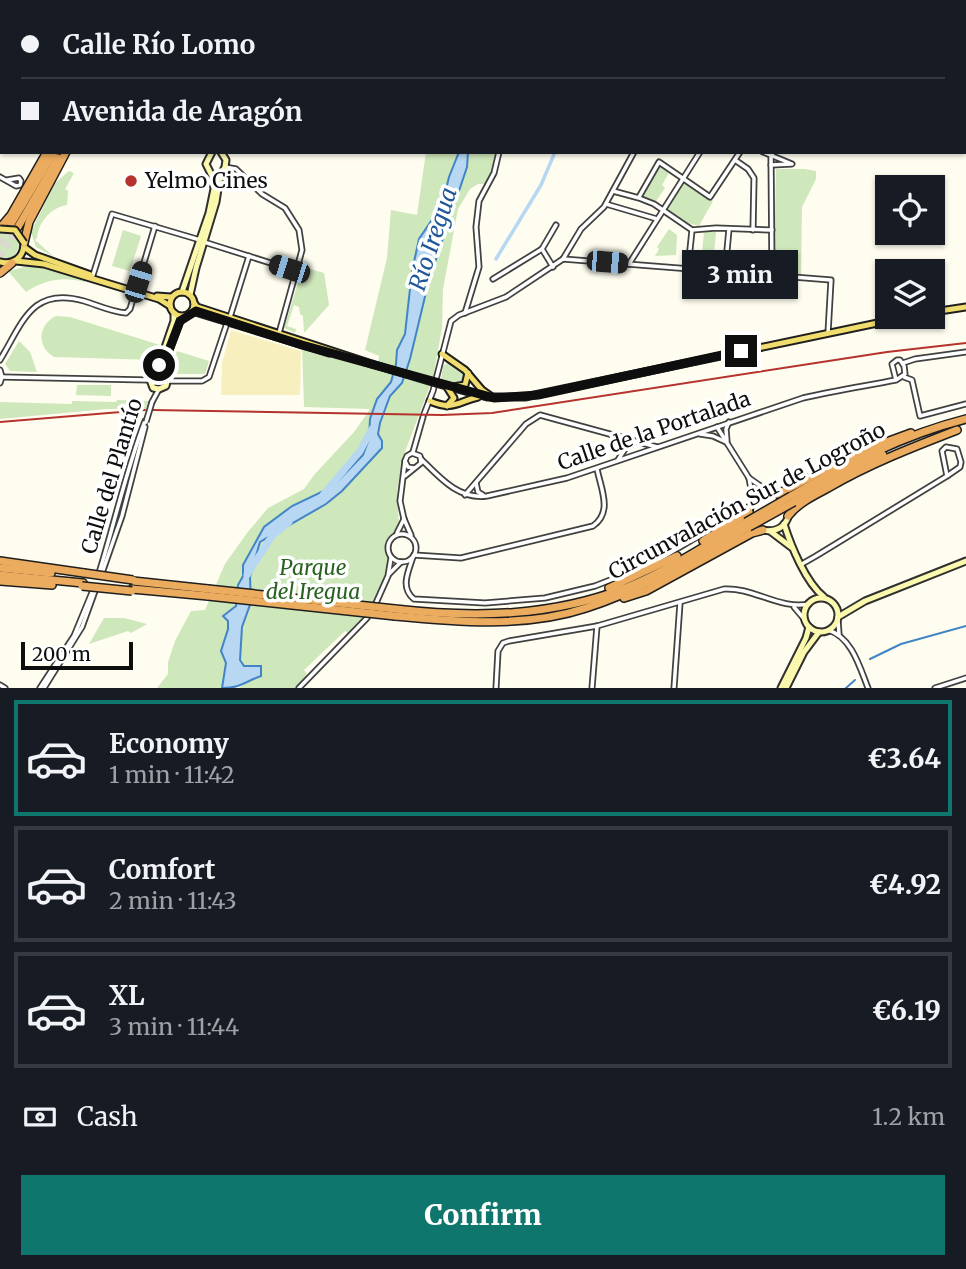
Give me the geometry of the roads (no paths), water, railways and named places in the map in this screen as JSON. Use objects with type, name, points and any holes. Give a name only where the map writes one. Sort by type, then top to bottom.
[{"type":"highway","points":[[0,229],[46,154]]},
{"type":"highway","points":[[53,154],[14,226],[63,154]]},
{"type":"highway","points":[[24,245],[29,222],[63,154]]},
{"type":"highway","points":[[0,273],[14,262]]},
{"type":"highway","name":"Circunvalación Sur de Logroño","points":[[789,509],[860,458],[932,428],[966,419]]},
{"type":"highway","points":[[780,495],[880,443],[932,428]]},
{"type":"highway","name":"Circunvalación Sur de Logroño","points":[[395,613],[469,616],[516,613],[562,607],[629,586],[754,519],[789,509],[844,473],[889,452],[966,428]]},
{"type":"highway","points":[[789,509],[899,452],[957,430]]},
{"type":"highway","points":[[586,608],[646,591],[751,533],[754,519]]},
{"type":"highway","name":"Circunvalación Sur de Logroño","points":[[133,584],[482,621],[540,617],[586,608],[654,581],[754,519]]},
{"type":"highway","points":[[0,558],[83,580]]},
{"type":"highway","points":[[0,568],[133,584]]},
{"type":"highway","points":[[0,575],[133,584]]},
{"type":"highway","points":[[0,582],[23,584],[83,580]]},
{"type":"highway","name":"Circunvalación Sur de Logroño","points":[[133,584],[190,595],[208,593]]},
{"type":"main road","points":[[208,223],[214,180],[206,164],[211,154]]},
{"type":"main road","points":[[0,262],[44,264],[172,298],[182,292],[202,241],[226,160],[221,154]]},
{"type":"main road","points":[[209,170],[214,173],[224,169]]},
{"type":"main road","points":[[0,229],[15,230],[24,245],[34,254],[159,299],[170,306],[174,313],[173,327],[160,362],[148,380],[156,388],[164,388],[168,381],[163,366],[180,321],[190,313],[194,303]]},
{"type":"main road","points":[[202,241],[190,295],[197,307],[372,365],[494,398],[538,395],[875,323]]},
{"type":"main road","points":[[14,262],[24,245]]},
{"type":"main road","points":[[182,292],[190,295]]},
{"type":"main road","points":[[170,306],[172,298]]},
{"type":"main road","points":[[945,310],[966,307]]},
{"type":"main road","points":[[174,313],[181,316],[190,313],[229,319],[372,365]]},
{"type":"main road","points":[[442,354],[468,373],[482,390],[494,398]]},
{"type":"main road","points":[[155,370],[164,371]]},
{"type":"main road","points":[[448,387],[465,385],[468,373]]},
{"type":"main road","points":[[447,406],[454,398],[448,387]]},
{"type":"main road","points":[[429,401],[453,406],[481,396]]},
{"type":"main road","points":[[754,519],[763,493],[780,495]]},
{"type":"main road","points":[[754,519],[789,509],[791,547]]},
{"type":"main road","points":[[754,519],[791,547],[817,590],[835,604],[844,607],[857,605],[966,561]]},
{"type":"main road","points":[[810,580],[810,603]]},
{"type":"main road","points":[[827,598],[817,598],[805,611],[809,627],[819,632],[828,630],[857,605]]},
{"type":"main road","points":[[835,604],[838,619]]},
{"type":"main road","points":[[784,688],[809,627]]},
{"type":"main road","points":[[784,688],[804,652],[819,632]]},
{"type":"street","points":[[465,313],[480,267],[476,227],[479,201],[494,173],[499,154]]},
{"type":"street","points":[[413,453],[453,318],[506,297],[563,259],[581,229],[606,204],[633,154]]},
{"type":"street","points":[[629,264],[699,154]]},
{"type":"street","points":[[639,198],[659,162],[710,197],[738,154]]},
{"type":"street","points":[[771,165],[792,164],[772,154],[771,165],[772,274]]},
{"type":"street","points":[[734,160],[748,169],[754,178],[753,230]]},
{"type":"street","points":[[224,169],[236,169],[262,194],[285,208],[299,230],[302,250],[279,333]]},
{"type":"street","points":[[0,177],[7,180]]},
{"type":"street","points":[[613,191],[639,198],[663,210],[692,230],[772,230]]},
{"type":"street","points":[[606,204],[657,219]]},
{"type":"street","points":[[93,275],[112,214],[296,271]]},
{"type":"street","points":[[493,279],[542,249],[556,225]]},
{"type":"street","points":[[0,360],[27,316],[39,303],[50,298],[68,297],[126,313],[130,309],[155,226]]},
{"type":"street","points":[[725,272],[729,228]]},
{"type":"street","points":[[688,269],[692,230]]},
{"type":"street","points":[[542,249],[552,267]]},
{"type":"street","points":[[168,381],[208,379],[211,376],[249,256]]},
{"type":"street","points":[[563,259],[831,280],[828,333]]},
{"type":"street","points":[[896,380],[892,364],[897,360],[903,363],[966,352]]},
{"type":"street","points":[[903,363],[904,377],[912,380],[914,386],[920,416],[966,404]]},
{"type":"street","points":[[0,370],[0,383]]},
{"type":"street","points":[[2,377],[148,380]]},
{"type":"street","name":"Calle de la Portalada","points":[[465,495],[487,496],[567,478],[803,398],[904,377]]},
{"type":"street","name":"Calle del Plantío","points":[[100,573],[132,455],[156,388]]},
{"type":"street","points":[[429,554],[416,545],[404,519],[400,493],[405,461],[407,456],[413,453],[418,454],[430,468],[465,495],[535,416],[545,415],[659,447]]},
{"type":"street","points":[[728,443],[726,429],[729,422]]},
{"type":"street","points":[[416,545],[405,586],[407,594],[414,599],[485,603],[545,598],[595,586],[754,519],[749,478],[718,427]]},
{"type":"street","points":[[696,434],[713,436],[728,443]]},
{"type":"street","points":[[618,461],[625,449],[620,437]]},
{"type":"street","points":[[802,564],[947,476],[961,467],[957,449],[952,447],[946,447],[942,451],[947,476]]},
{"type":"street","points":[[404,476],[415,468],[421,459]]},
{"type":"street","points":[[405,461],[408,467],[430,468]]},
{"type":"street","points":[[388,576],[401,562],[413,556],[429,554],[461,558],[593,526],[602,518],[605,505],[597,469]]},
{"type":"street","points":[[749,478],[769,492]]},
{"type":"street","points":[[476,483],[478,492],[487,496]]},
{"type":"street","points":[[376,603],[388,576],[391,558],[387,545],[404,519]]},
{"type":"street","points":[[396,535],[411,537]]},
{"type":"street","points":[[391,558],[401,562]]},
{"type":"street","points":[[496,688],[498,651],[503,643],[597,626],[716,591],[732,589],[793,606],[810,603]]},
{"type":"street","points":[[42,688],[74,636],[94,590]]},
{"type":"street","points":[[674,688],[680,602]]},
{"type":"street","points":[[793,606],[806,620]]},
{"type":"street","points":[[299,688],[368,618]]},
{"type":"street","points":[[838,619],[839,634]]},
{"type":"street","points":[[593,688],[597,626]]},
{"type":"street","points":[[828,630],[839,634],[850,648],[868,688]]},
{"type":"street","points":[[935,688],[966,678]]},
{"type":"street","points":[[304,682],[305,688]]},
{"type":"street","points":[[0,685],[5,688]]},
{"type":"water","name":"Río Iregua","points":[[458,154],[468,154],[467,167],[429,280],[410,359],[402,383],[390,396],[380,423],[378,434],[382,448],[342,491],[326,504],[260,542],[250,577],[251,602],[242,627],[240,660],[244,666],[261,666],[261,676],[238,686],[222,688],[226,663],[221,651],[228,629],[228,621],[223,616],[236,606],[243,565],[264,527],[292,506],[332,487],[363,455],[369,439],[370,419],[377,399],[391,382],[397,350],[405,334],[412,271],[419,239],[442,205]]},
{"type":"waterway","points":[[496,259],[541,185],[554,154]]},
{"type":"waterway","name":"Río Iregua","points":[[323,495],[360,451],[372,429]]},
{"type":"waterway","name":"Río Iregua","points":[[247,575],[272,536],[289,522]]},
{"type":"waterway","points":[[870,659],[901,644],[966,626]]},
{"type":"waterway","points":[[846,688],[855,680]]},
{"type":"tunnel","points":[[0,244],[11,225]]},
{"type":"tunnel","points":[[0,257],[18,228]]},
{"type":"railway","points":[[152,410],[442,415],[492,413],[887,352],[966,343]]},
{"type":"railway","points":[[0,422],[145,410]]},
{"type":"place","name":"Yelmo Cines","points":[[131,181]]},
{"type":"park label","name":"Parque del Iregua","points":[[313,580]]}]
